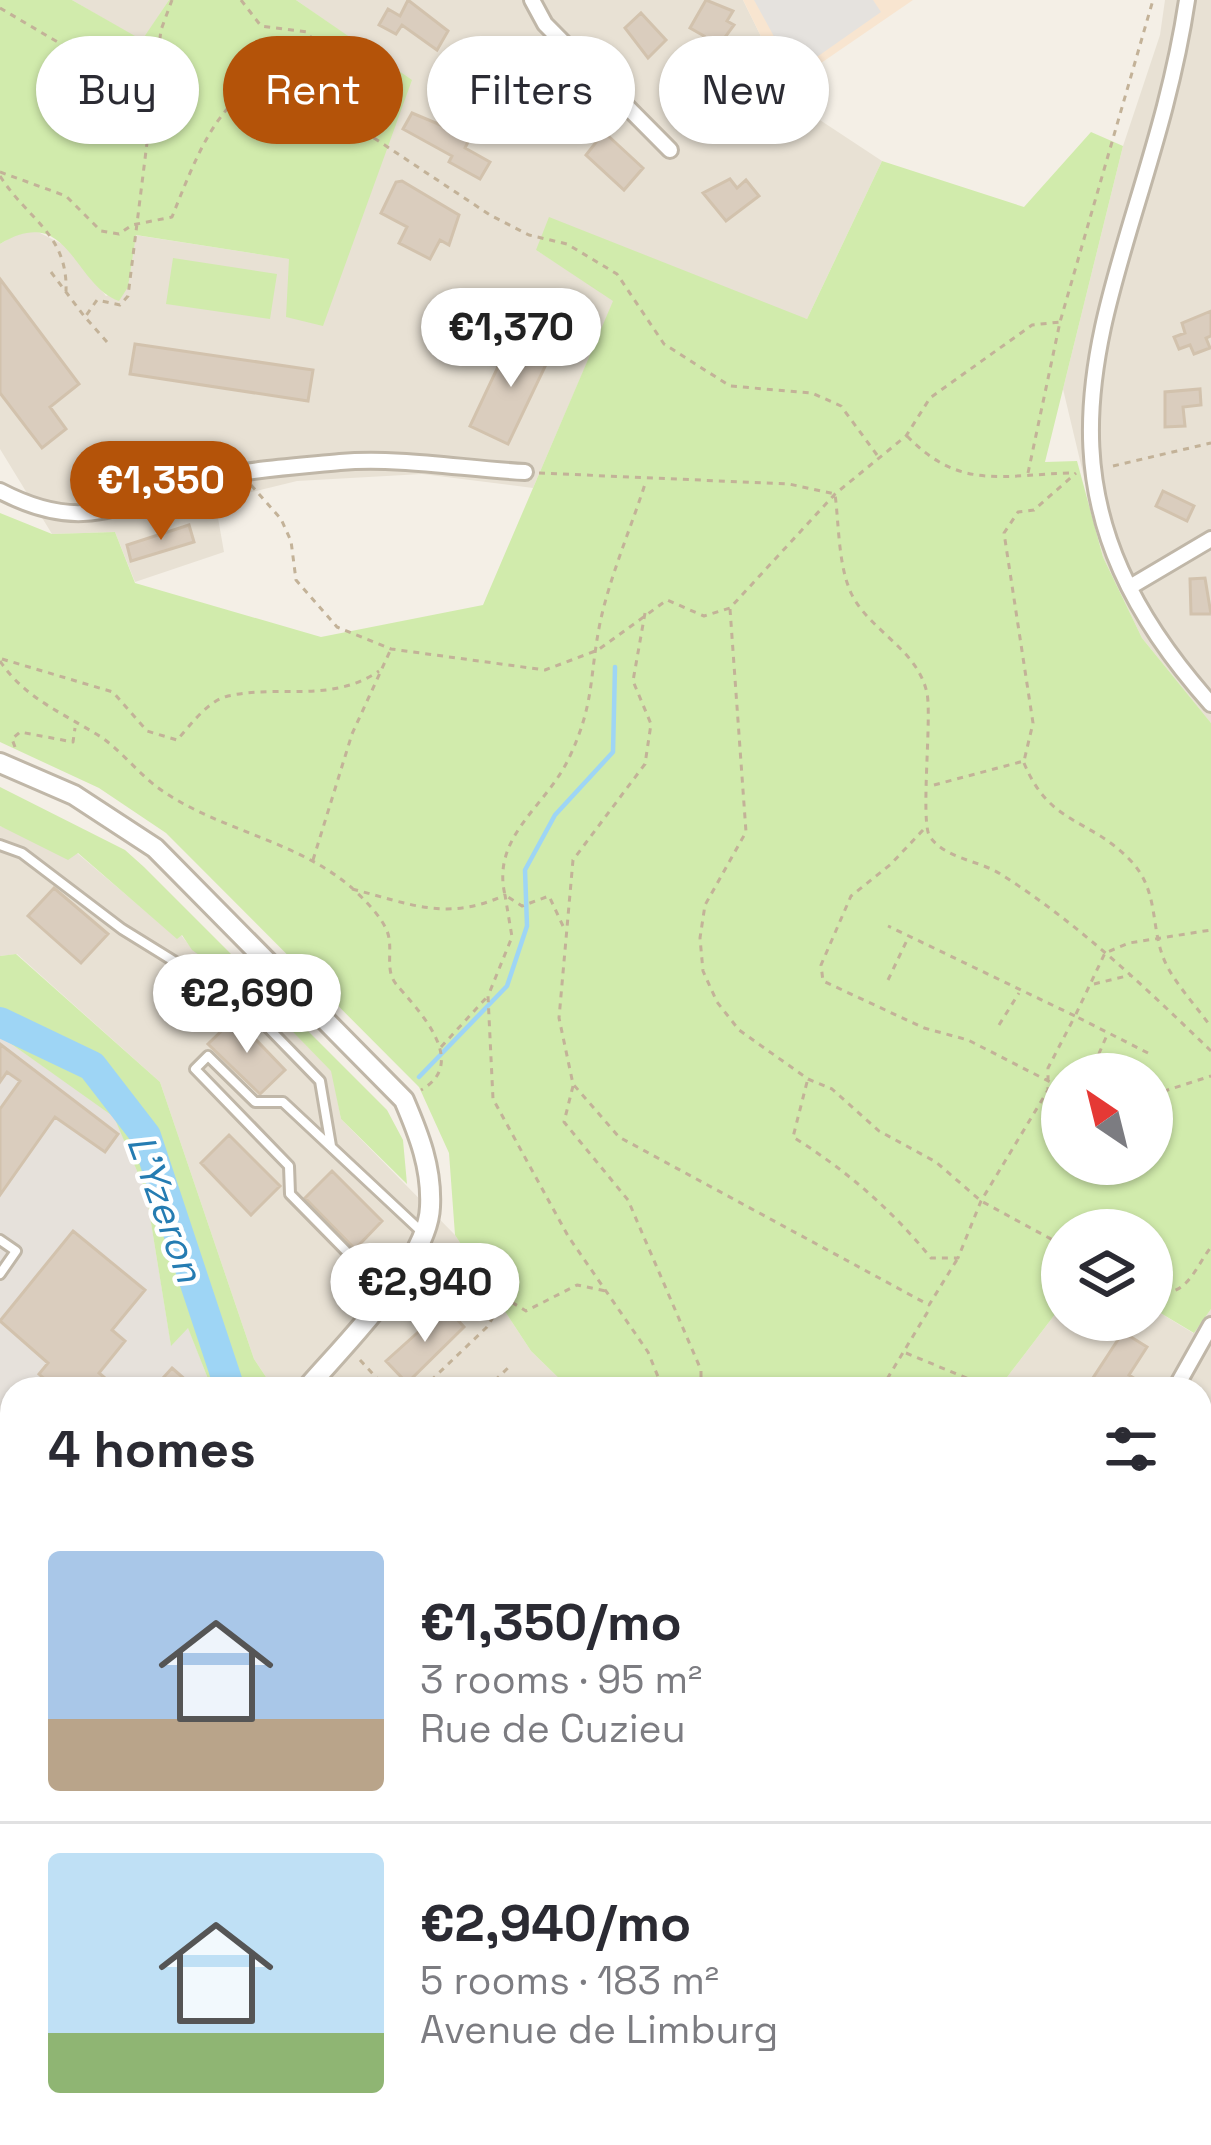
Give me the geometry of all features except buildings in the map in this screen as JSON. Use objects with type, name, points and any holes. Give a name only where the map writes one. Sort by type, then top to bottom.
[{"type":"street","points":[[532,0],[545,24],[670,150]]},
{"type":"street","points":[[1187,0],[1094,356],[1094,471],[1114,554],[1130,587],[1154,633],[1211,704]]},
{"type":"street","points":[[0,491],[23,503],[88,515],[128,508],[212,478],[345,462],[525,472]]},
{"type":"street","points":[[1130,587],[1211,539]]},
{"type":"street","points":[[0,763],[74,795],[154,848],[404,1100],[426,1153],[431,1211],[417,1252],[316,1377]]},
{"type":"street","points":[[1181,1377],[1211,1325]]},
{"type":"lane","points":[[0,845],[22,853],[122,929],[248,1007],[320,1082],[331,1146]]},
{"type":"lane","points":[[377,1304],[356,1283],[348,1253],[290,1194],[289,1166],[195,1070],[208,1056],[255,1102],[283,1102],[323,1145],[331,1146],[423,1233]]},
{"type":"lane","points":[[0,1240],[16,1251],[0,1274]]},
{"type":"path","points":[[161,36],[172,0]]},
{"type":"path","points":[[241,0],[261,26],[310,36]]},
{"type":"path","points":[[1028,473],[1060,322],[1153,0]]},
{"type":"path","points":[[0,8],[47,36]]},
{"type":"path","points":[[0,174],[66,196],[100,231],[119,234],[133,225],[172,217],[206,131],[223,115]]},
{"type":"path","points":[[85,317],[97,300],[120,304],[128,296],[146,144]]},
{"type":"path","points":[[383,144],[490,215],[529,235],[568,244],[617,274],[664,344],[730,386],[812,393],[842,406],[877,455]]},
{"type":"path","points":[[0,174],[51,230],[67,266],[66,291]]},
{"type":"path","points":[[51,272],[107,342]]},
{"type":"path","points":[[241,476],[281,519],[291,541],[296,580],[338,628],[391,649],[545,670],[598,650],[645,611],[668,600],[704,616],[730,608],[835,494],[877,455],[906,436],[930,398],[1032,326],[1060,322]]},
{"type":"path","points":[[906,436],[931,461],[980,480],[1094,471],[1211,443]]},
{"type":"path","points":[[525,472],[789,484],[835,494]]},
{"type":"path","points":[[1076,473],[1034,510],[1018,512],[1004,533],[1033,723],[1024,761],[1037,794],[1053,809],[1109,840],[1135,865],[1155,904],[1166,965],[1211,1027]]},
{"type":"path","points":[[439,1048],[488,996],[512,937],[499,870],[514,832],[558,780],[589,717],[600,624],[646,479]]},
{"type":"path","points":[[835,494],[851,594],[900,646],[927,692],[930,787],[925,827],[904,853],[851,896],[821,965],[823,981],[924,1028],[968,1040],[1041,1077]]},
{"type":"path","points":[[730,608],[746,832],[705,905],[700,938],[704,971],[717,1002],[739,1030],[808,1079],[832,1090],[879,1131],[936,1162],[981,1202],[1041,1234]]},
{"type":"path","points":[[645,611],[633,681],[650,724],[645,764],[573,860],[559,1018],[574,1084],[619,1138],[929,1305],[958,1258]]},
{"type":"path","points":[[313,860],[352,734],[391,649]]},
{"type":"path","points":[[0,660],[113,692],[147,731],[177,740],[210,705],[226,696],[312,694],[357,686],[379,671]]},
{"type":"path","points":[[0,660],[12,680],[74,726],[99,736],[164,793],[313,860],[352,889],[387,930],[389,971],[429,1021],[439,1048],[439,1070],[430,1086],[404,1100]]},
{"type":"path","points":[[36,778],[12,744],[14,734],[73,742],[77,736],[74,726]]},
{"type":"path","points":[[930,787],[1024,761]]},
{"type":"path","points":[[925,827],[944,851],[999,873],[1105,953],[1211,1051]]},
{"type":"path","points":[[352,889],[441,911],[471,911],[505,895]]},
{"type":"path","points":[[505,895],[522,906],[549,896],[565,932]]},
{"type":"path","points":[[888,926],[1148,1052]]},
{"type":"path","points":[[1056,1053],[1105,953],[1211,930]]},
{"type":"path","points":[[888,980],[909,936]]},
{"type":"path","points":[[1090,985],[1133,975]]},
{"type":"path","points":[[999,1024],[1020,991]]},
{"type":"path","points":[[488,996],[493,1099],[568,1236],[649,1352],[658,1377]]},
{"type":"path","points":[[1099,1053],[1108,1033]]},
{"type":"path","points":[[1173,1088],[1211,1076]]},
{"type":"path","points":[[808,1079],[793,1137],[836,1163],[902,1222],[931,1258],[958,1258]]},
{"type":"path","points":[[574,1084],[564,1122],[628,1200],[701,1377]]},
{"type":"path","points":[[888,1377],[958,1258],[981,1202],[1041,1098]]},
{"type":"path","points":[[1173,1292],[1186,1285],[1211,1247]]},
{"type":"path","points":[[435,1377],[487,1327],[505,1298],[526,1311],[578,1285],[606,1291]]},
{"type":"path","points":[[904,1352],[964,1377]]},
{"type":"path","points":[[333,1358],[344,1368],[356,1355],[376,1377]]},
{"type":"path","points":[[499,1377],[510,1366]]},
{"type":"shaded area","points":[[72,0],[169,0],[145,36],[133,36]]},
{"type":"shaded area","points":[[296,0],[743,0],[761,36],[659,36],[659,144],[829,144],[829,126],[882,161],[807,319],[536,250],[614,300],[533,488],[422,474],[297,481],[215,501],[224,552],[135,582],[115,532],[52,534],[0,449],[0,244],[20,232],[38,232],[68,247],[106,296],[128,287],[135,235],[290,259],[368,144],[403,144],[403,93],[411,81],[403,75],[403,36],[347,36]]},
{"type":"shaded area","points":[[743,0],[913,0],[829,58],[829,36],[761,36]]},
{"type":"shaded area","points":[[754,0],[873,0],[881,12],[829,48],[829,36],[774,36]]},
{"type":"shaded area","points":[[1165,0],[1211,0],[1211,723],[1142,638],[1103,557],[1063,389],[1123,146],[1160,35]]},
{"type":"shaded area","points":[[0,826],[77,853],[177,938],[181,935],[193,950],[261,999],[332,1071],[341,1119],[455,1235],[531,1351],[558,1377],[266,1377],[254,1359],[160,1082],[17,954],[0,956]]},
{"type":"shaded area","points":[[0,1036],[114,1116],[146,1192],[171,1345],[188,1327],[207,1377],[0,1377]]},
{"type":"shaded area","points":[[1211,1309],[1211,1377],[1007,1377],[1041,1333],[1041,1341],[1173,1341],[1173,1321],[1193,1333]]},
{"type":"green space","points":[[0,0],[72,0],[135,36],[36,36],[36,144],[199,144],[199,36],[145,36],[169,0],[296,0],[348,36],[223,36],[223,144],[389,144],[323,326],[286,317],[289,259],[136,235],[128,287],[119,301],[104,292],[56,239],[41,233],[23,234],[0,244]]},
{"type":"green space","points":[[403,74],[412,80],[403,105]]},
{"type":"green space","points":[[1091,132],[1123,146],[1045,462],[1077,461],[1103,557],[1142,638],[1211,723],[1211,1309],[1194,1333],[1173,1320],[1173,1209],[1041,1209],[1041,1333],[1007,1377],[558,1377],[531,1351],[455,1235],[449,1153],[419,1087],[166,833],[99,788],[0,742],[0,513],[52,534],[115,532],[135,583],[321,637],[483,605],[613,301],[536,250],[549,217],[807,319],[882,161],[1024,207]]},
{"type":"green space","points":[[173,258],[277,274],[270,319],[166,304]]},
{"type":"green space","points":[[0,787],[125,850],[144,867],[387,1110],[403,1140],[407,1184],[341,1119],[331,1071],[261,999],[192,950],[182,935],[177,939],[78,853],[68,860],[0,826]]},
{"type":"green space","points":[[16,954],[160,1082],[254,1359],[266,1377],[207,1377],[188,1328],[171,1346],[146,1192],[114,1117],[0,1036],[0,956]]},
{"type":"waterway","points":[[419,1077],[507,986],[527,926],[525,870],[555,815],[613,752],[615,667]]},
{"type":"waterway","name":"L'Yzeron","points":[[0,1022],[92,1066],[146,1136],[226,1377]]}]
